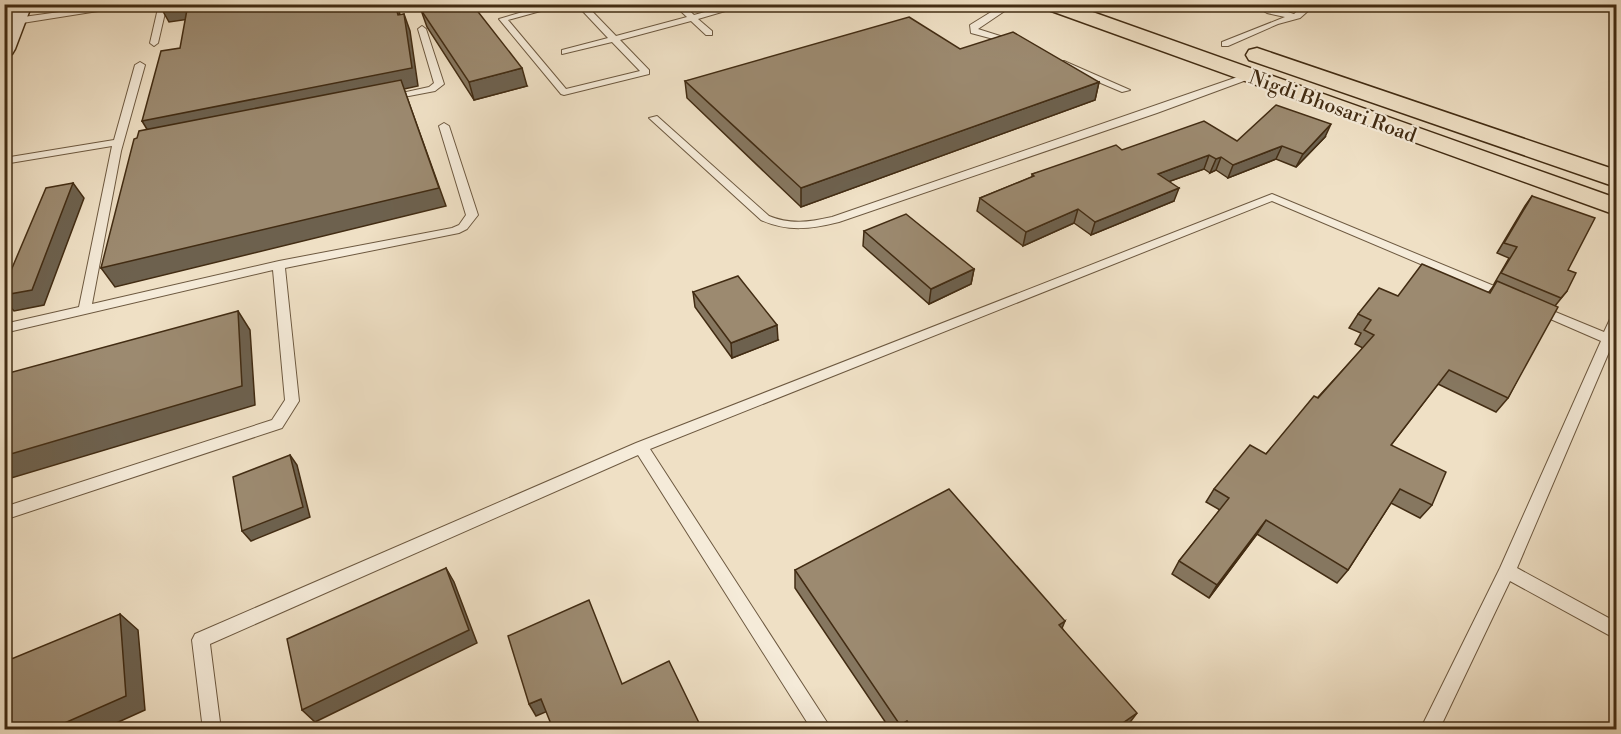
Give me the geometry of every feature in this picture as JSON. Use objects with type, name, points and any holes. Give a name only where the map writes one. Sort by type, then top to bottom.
[{"type":"main road","name":"Nigdi Bhosari Road","points":[[1050,4],[1617,207]]},
{"type":"main road","name":"Nigdi Bhosari Road","points":[[1107,4],[1617,179]]},
{"type":"street","points":[[4,49],[19,13]]},
{"type":"lane","points":[[19,13],[138,4]]},
{"type":"lane","points":[[154,43],[163,4]]},
{"type":"lane","points":[[491,4],[500,7],[512,4]]},
{"type":"lane","points":[[562,4],[503,19],[564,92],[646,72],[580,4]]},
{"type":"lane","points":[[676,4],[709,33]]},
{"type":"lane","points":[[565,52],[745,4]]},
{"type":"lane","points":[[1011,4],[973,27],[974,31],[1020,46]]},
{"type":"lane","points":[[1256,4],[1270,11],[1297,16]]},
{"type":"lane","points":[[1225,44],[1275,22],[1297,16],[1312,4]]},
{"type":"lane","points":[[384,99],[432,89],[439,84],[422,29]]},
{"type":"lane","points":[[1056,60],[1125,90]]},
{"type":"lane","points":[[84,310],[140,65]]},
{"type":"lane","points":[[654,118],[765,218],[788,227],[806,226],[846,217],[1249,76]]},
{"type":"lane","points":[[432,89],[436,102]]},
{"type":"lane","points":[[4,329],[279,265],[455,231],[463,227],[472,215],[444,126]]},
{"type":"lane","points":[[4,161],[121,147]]},
{"type":"lane","points":[[212,729],[201,640],[641,447],[1272,197],[1612,340]]},
{"type":"lane","points":[[4,514],[277,424],[292,401],[279,265]]},
{"type":"lane","points":[[1429,729],[1507,571],[1612,340],[1617,320]]},
{"type":"lane","points":[[641,447],[823,729]]},
{"type":"lane","points":[[1507,571],[1617,632]]},
{"type":"building","points":[[188,4],[395,4],[398,15],[404,14],[412,68],[142,121],[161,51],[180,48]]},
{"type":"building","points":[[447,4],[472,4],[522,68],[469,82],[421,10]]},
{"type":"building","points":[[909,17],[960,49],[1013,32],[1099,82],[801,188],[685,81]]},
{"type":"building","points":[[401,80],[439,188],[101,268],[134,139],[137,138],[139,131]]},
{"type":"building","points":[[1276,105],[1331,124],[1303,154],[1282,146],[1233,165],[1221,157],[1216,159],[1209,155],[1158,174],[1179,188],[1095,222],[1078,209],[1026,232],[980,198],[1034,176],[1032,174],[1116,145],[1122,150],[1204,121],[1237,141]]},
{"type":"building","points":[[73,183],[32,290],[4,295],[4,287],[46,188]]},
{"type":"building","points":[[1532,196],[1595,218],[1568,270],[1576,273],[1561,298],[1501,273],[1517,247],[1504,243]]},
{"type":"building","points":[[906,214],[974,269],[931,289],[864,231]]},
{"type":"building","points":[[1422,264],[1490,293],[1497,281],[1558,307],[1508,398],[1449,370],[1391,445],[1446,472],[1432,505],[1400,489],[1348,570],[1266,520],[1217,585],[1179,561],[1229,498],[1214,489],[1250,445],[1266,454],[1314,396],[1318,398],[1374,335],[1364,330],[1371,320],[1358,314],[1379,288],[1398,296]]},
{"type":"building","points":[[738,276],[777,325],[731,343],[693,292]]},
{"type":"building","points":[[238,311],[242,386],[4,456],[5,374]]},
{"type":"building","points":[[290,455],[303,507],[242,531],[233,477]]},
{"type":"building","points":[[949,489],[1065,621],[1059,625],[1137,713],[1114,729],[912,729],[907,721],[900,725],[795,570]]},
{"type":"building","points":[[446,568],[469,630],[302,710],[287,639]]},
{"type":"building","points":[[589,600],[622,684],[669,661],[702,729],[553,729],[541,699],[529,704],[508,636]]},
{"type":"building","points":[[120,614],[126,696],[51,729],[4,729],[4,662]]}]
